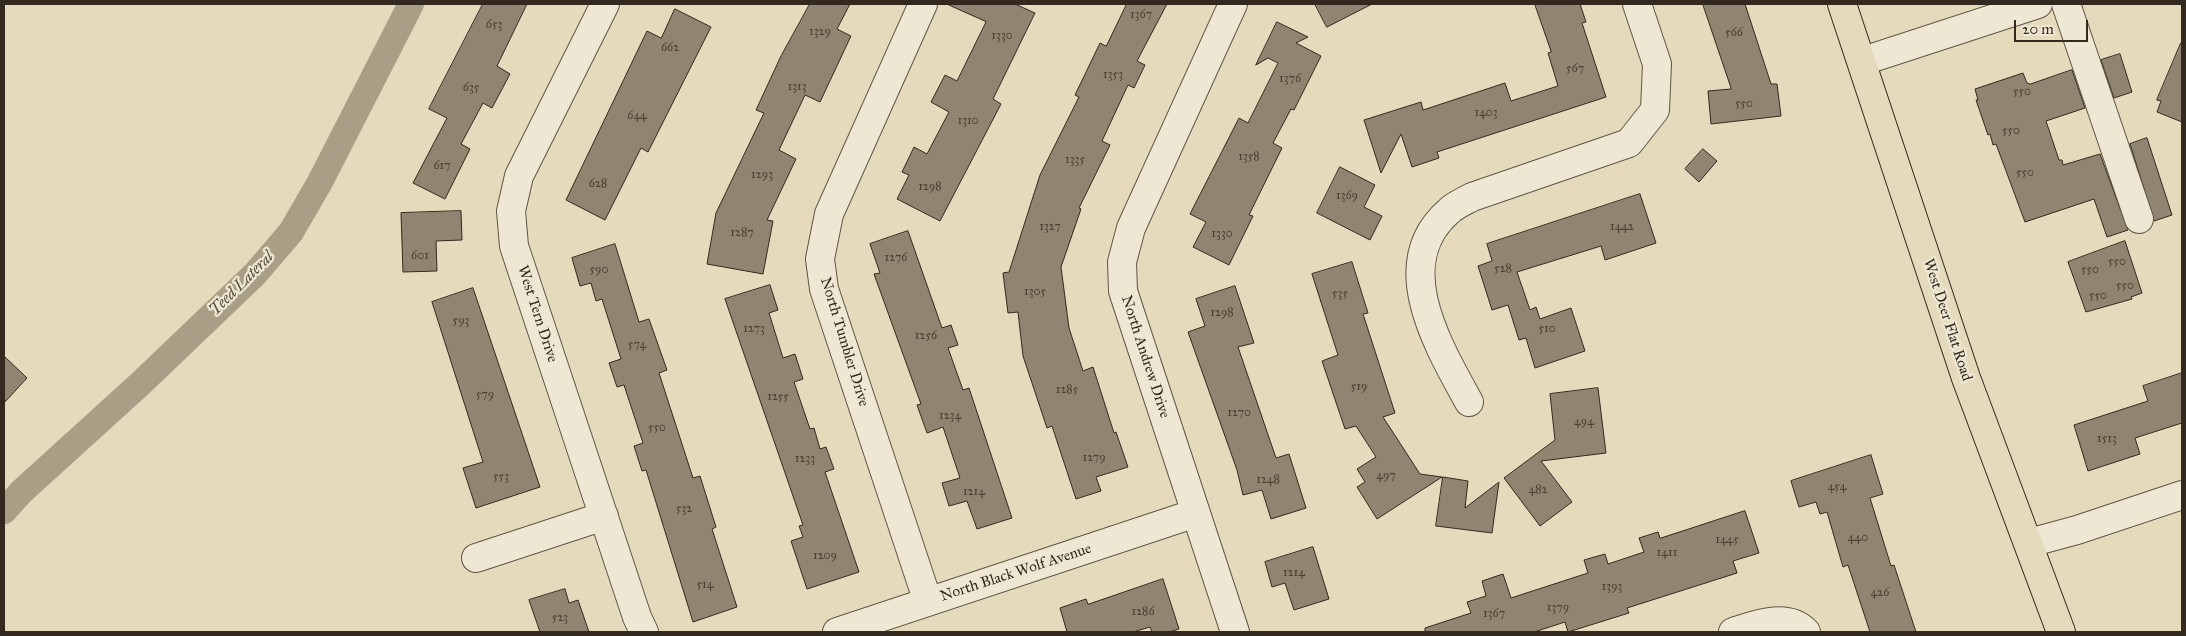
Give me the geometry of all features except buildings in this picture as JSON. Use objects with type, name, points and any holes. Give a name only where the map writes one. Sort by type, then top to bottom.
[{"type":"main road","name":"West Deer Flat Road","points":[[1842,4],[1966,378],[2061,632]]},
{"type":"street","name":"West Tern Drive","points":[[605,4],[519,176],[511,211],[514,246],[637,617],[644,632]]},
{"type":"street","name":"North Tumbler Drive","points":[[923,4],[829,214],[820,259],[824,289],[928,602]]},
{"type":"street","name":"North Andrew Drive","points":[[1233,4],[1130,228],[1122,262],[1123,291],[1235,632]]},
{"type":"street","points":[[1469,402],[1438,346],[1421,293],[1420,262],[1432,230],[1449,210],[1472,197],[1629,143],[1655,110],[1657,64],[1637,4]]},
{"type":"street","points":[[1862,61],[2038,4]]},
{"type":"street","points":[[2066,4],[2139,219]]},
{"type":"street","points":[[2029,543],[2077,530],[2182,495]]},
{"type":"street","name":"North Black Wolf Avenue","points":[[837,632],[1196,514]]},
{"type":"street","points":[[476,558],[604,516]]},
{"type":"street","points":[[1733,632],[1764,622],[1795,627]]},
{"type":"waterway","name":"Teed Lateral","points":[[4,511],[21,492],[140,384],[255,274],[291,232],[320,182],[411,4]]}]
